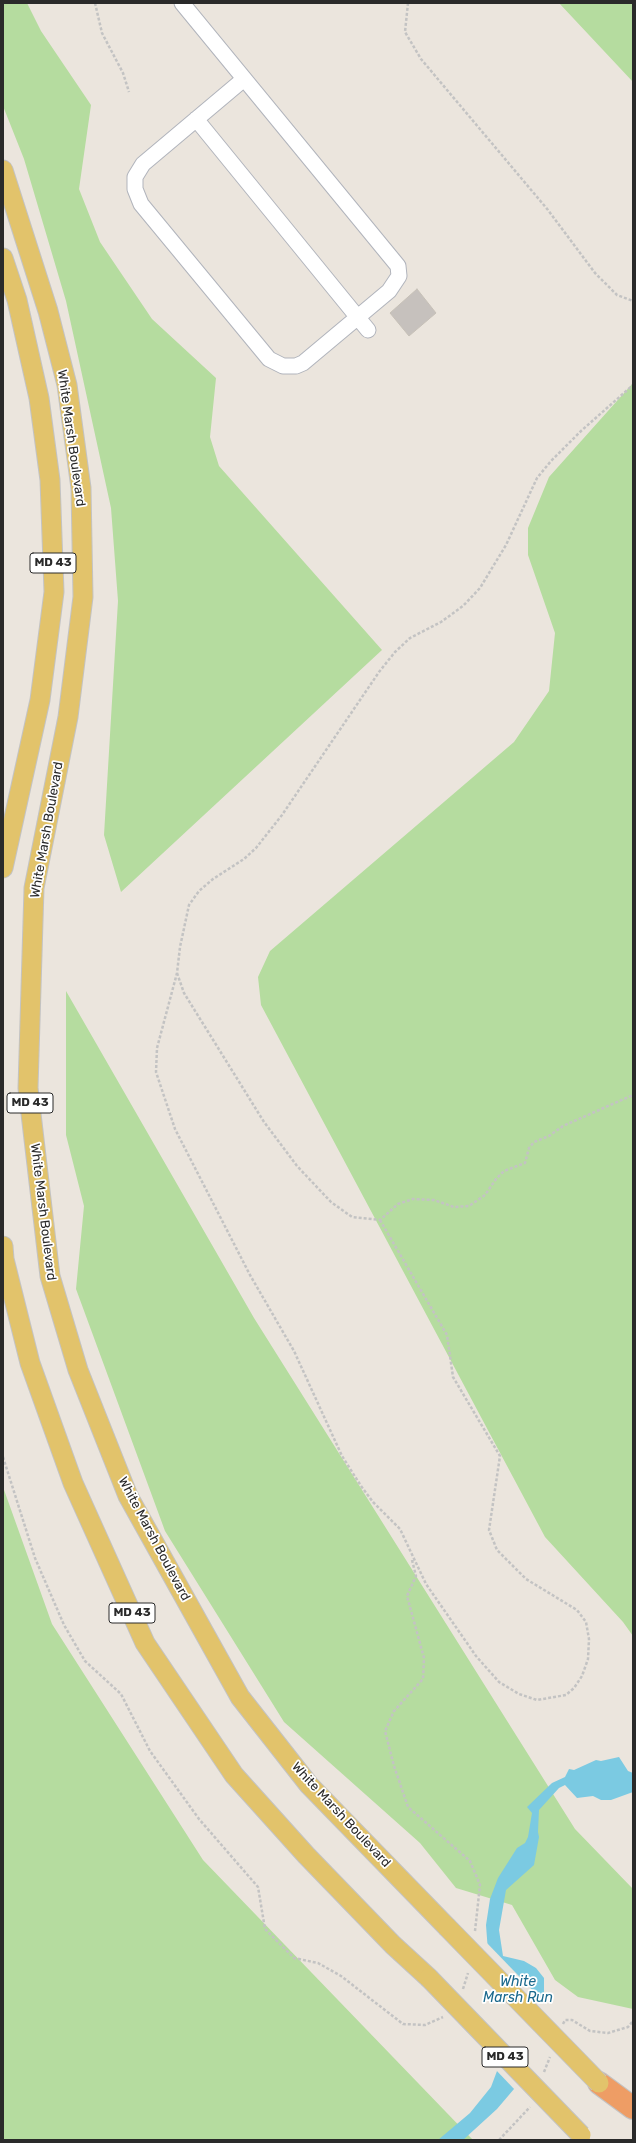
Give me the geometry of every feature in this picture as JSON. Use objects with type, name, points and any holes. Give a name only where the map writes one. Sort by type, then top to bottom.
[{"type":"highway","points":[[600,2083],[633,2108]]},
{"type":"main road","name":"White Marsh Boulevard","points":[[3,170],[48,311],[67,385],[81,488],[83,597],[68,717],[34,888],[28,1088],[50,1276],[78,1370],[128,1496],[240,1697],[310,1785],[600,2083],[633,2119]]},
{"type":"main road","name":"White Marsh Boulevard","points":[[3,258],[17,300],[39,398],[50,480],[54,592],[40,700],[3,868]]},
{"type":"main road","name":"MD 43","points":[[3,1246],[4,1259],[30,1363],[73,1483],[145,1643],[234,1775],[306,1855],[393,1945],[429,1978],[583,2138]]},
{"type":"lane","points":[[182,3],[398,266],[400,276],[395,284],[303,363],[289,367],[275,364],[268,359],[141,204],[135,188],[137,171],[143,164],[196,119],[240,74]]},
{"type":"lane","points":[[196,119],[368,330]]},
{"type":"path","points":[[95,3],[102,33],[123,73],[129,92]]},
{"type":"path","points":[[408,3],[405,32],[421,59],[548,210],[595,273],[617,295],[633,301]]},
{"type":"path","points":[[380,1220],[447,1335],[453,1377],[500,1456],[490,1530],[497,1550],[526,1579],[577,1610],[586,1622],[589,1639],[588,1659],[582,1676],[574,1688],[566,1695],[537,1700],[519,1694],[499,1682],[476,1656],[426,1584],[400,1528],[373,1502],[342,1456],[294,1351],[250,1276],[175,1129],[156,1072],[157,1048],[176,973],[189,905],[199,891],[213,879],[244,859],[260,844],[379,672],[395,652],[410,638],[441,622],[462,606],[480,588],[506,545],[537,478],[551,461],[581,431],[633,385]]},
{"type":"path","points":[[176,973],[184,993],[264,1122],[296,1166],[331,1202],[352,1216],[380,1220],[398,1204],[413,1199],[434,1200],[454,1207],[469,1206],[485,1195],[496,1179],[504,1171],[525,1163],[529,1148],[534,1142],[549,1136],[562,1126],[633,1095]]},
{"type":"green space","points":[[3,3],[27,3],[41,31],[91,105],[79,189],[100,242],[152,319],[216,378],[210,437],[219,466],[382,650],[121,892],[104,835],[118,601],[111,508],[66,301],[24,159],[3,106]]},
{"type":"green space","points":[[559,3],[633,3],[633,82]]},
{"type":"green space","points":[[633,383],[633,1636],[623,1622],[545,1537],[261,1005],[258,977],[270,951],[514,742],[549,691],[555,633],[528,555],[528,528],[549,477]]},
{"type":"green space","points":[[66,991],[254,1318],[575,1829],[633,1889],[633,2009],[578,1997],[555,1980],[512,1905],[456,1888],[420,1843],[284,1722],[165,1531],[76,1289],[84,1206],[66,1135]]},
{"type":"green space","points":[[3,1487],[52,1624],[203,1860],[473,2140],[3,2140]]},
{"type":"water","name":"White Marsh Run","points":[[619,1757],[628,1771],[633,1773],[633,1792],[611,1800],[601,1800],[593,1796],[577,1798],[565,1785],[559,1788],[539,1810],[539,1837],[534,1865],[506,1890],[499,1930],[503,1956],[524,1961],[536,1968],[544,1978],[544,1996],[514,2089],[497,2109],[463,2140],[438,2140],[470,2113],[491,2087],[497,2071],[486,1925],[490,1899],[498,1878],[517,1848],[525,1843],[528,1837],[532,1813],[527,1807],[552,1783],[565,1777],[569,1769],[574,1770],[596,1760],[601,1761]]},
{"type":"pier","points":[[485,1941],[544,2002],[515,2090],[495,2069]]},
{"type":"building","points":[[417,289],[436,313],[409,336],[390,313]]}]
